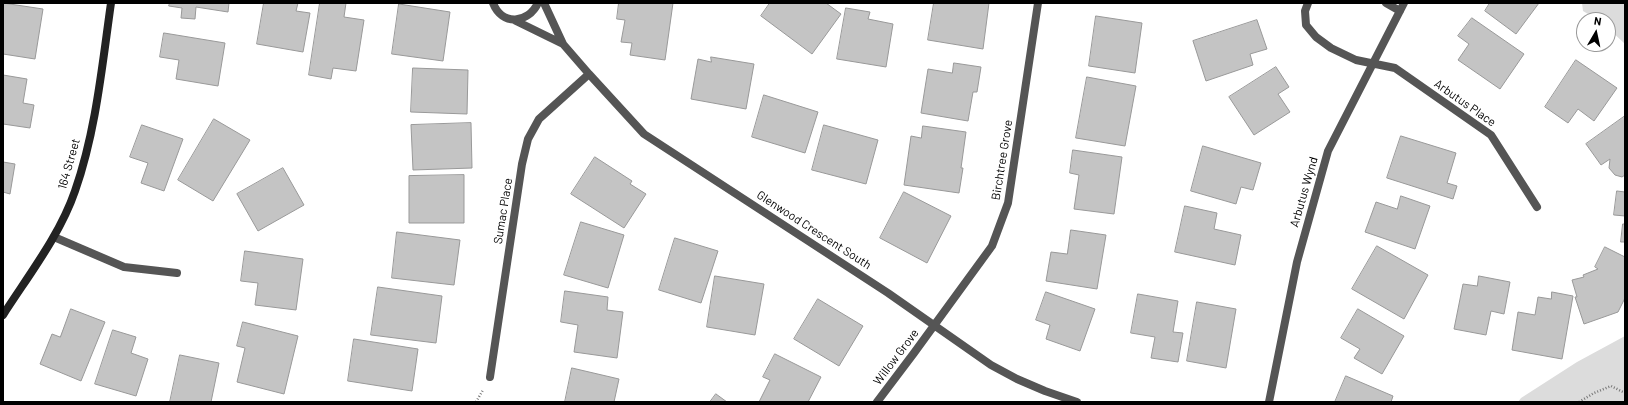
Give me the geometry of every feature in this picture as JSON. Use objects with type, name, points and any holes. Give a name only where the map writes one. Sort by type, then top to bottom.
[{"type":"street","name":"164 Street","points":[[3,315],[54,237],[75,192],[86,156],[95,113],[111,3]]},
{"type":"street","name":"Glenwood Crescent South","points":[[493,3],[500,14],[563,44]]},
{"type":"street","points":[[513,19],[521,19],[529,15],[535,10],[538,3]]},
{"type":"street","name":"Glenwood Crescent South","points":[[544,3],[563,44],[644,134],[888,293],[991,365],[1017,379],[1077,402]]},
{"type":"street","name":"Birchtree Grove","points":[[934,325],[992,246],[1008,203],[1038,3]]},
{"type":"street","name":"Arbutus Place","points":[[1308,3],[1305,11],[1306,25],[1316,38],[1331,48],[1356,60],[1395,68],[1491,135],[1537,207]]},
{"type":"street","points":[[1386,3],[1400,11]]},
{"type":"street","name":"Arbutus Wynd","points":[[1269,402],[1297,262],[1328,151],[1404,3]]},
{"type":"street","name":"Sumac Place","points":[[490,377],[522,164],[528,139],[539,119],[589,74]]},
{"type":"street","points":[[54,237],[124,267],[177,273]]},
{"type":"street","name":"Willow Grove","points":[[877,402],[934,325]]},
{"type":"path","points":[[1579,402],[1594,393],[1611,386],[1625,393]]},
{"type":"shaded area","points":[[1582,3],[1625,3],[1625,44],[1616,36],[1616,12],[1583,11]]},
{"type":"shaded area","points":[[1625,336],[1625,402],[1518,402],[1521,398],[1577,362]]},
{"type":"building","points":[[3,3],[43,9],[35,59],[3,54]]},
{"type":"building","points":[[170,3],[229,3],[228,12],[196,7],[195,19],[181,18],[182,8],[169,6]]},
{"type":"building","points":[[264,3],[298,3],[296,11],[310,13],[303,52],[257,44]]},
{"type":"building","points":[[320,3],[346,3],[344,17],[364,20],[356,71],[333,68],[331,79],[309,75]]},
{"type":"building","points":[[619,3],[673,3],[665,60],[630,55],[632,43],[621,42],[625,20],[617,19]]},
{"type":"building","points":[[770,3],[826,3],[841,14],[812,54],[761,16]]},
{"type":"building","points":[[934,3],[989,3],[983,49],[928,40]]},
{"type":"building","points":[[1490,3],[1539,3],[1516,34],[1485,11]]},
{"type":"building","points":[[399,4],[450,12],[443,61],[392,54]]},
{"type":"building","points":[[846,8],[870,12],[868,19],[893,24],[886,67],[837,59]]},
{"type":"building","points":[[1096,16],[1142,23],[1135,73],[1089,66]]},
{"type":"building","points":[[1472,18],[1524,54],[1500,89],[1458,60],[1469,44],[1458,36]]},
{"type":"building","points":[[1257,20],[1267,49],[1250,54],[1253,65],[1206,81],[1193,41]]},
{"type":"building","points":[[164,33],[225,43],[218,86],[176,79],[179,60],[160,57]]},
{"type":"building","points":[[711,57],[754,64],[746,109],[691,99],[698,59],[711,62]]},
{"type":"building","points":[[1576,60],[1617,88],[1594,121],[1578,109],[1568,123],[1545,107]]},
{"type":"building","points":[[954,63],[981,67],[977,92],[973,92],[968,121],[921,113],[928,69],[952,73]]},
{"type":"building","points":[[1276,67],[1289,87],[1278,94],[1290,112],[1254,135],[1229,97]]},
{"type":"building","points":[[413,68],[468,70],[467,114],[411,112]]},
{"type":"building","points":[[3,75],[27,79],[23,103],[34,105],[30,128],[3,124]]},
{"type":"building","points":[[1087,77],[1136,86],[1125,146],[1076,138]]},
{"type":"building","points":[[764,95],[818,112],[805,153],[752,137]]},
{"type":"building","points":[[1625,116],[1625,175],[1622,177],[1615,175],[1609,168],[1610,159],[1601,165],[1586,144]]},
{"type":"building","points":[[214,119],[250,140],[213,201],[178,180]]},
{"type":"building","points":[[471,123],[472,168],[413,170],[411,125]]},
{"type":"building","points":[[142,125],[183,139],[164,191],[141,183],[148,163],[130,157]]},
{"type":"building","points":[[824,125],[878,140],[866,184],[812,170]]},
{"type":"building","points":[[923,126],[966,132],[959,193],[904,185],[911,136],[921,138]]},
{"type":"building","points":[[1401,136],[1456,153],[1447,183],[1457,186],[1453,199],[1387,178]]},
{"type":"building","points":[[1203,146],[1261,163],[1253,190],[1241,187],[1236,204],[1191,191]]},
{"type":"building","points":[[1073,150],[1122,157],[1114,214],[1074,209],[1079,175],[1070,173]]},
{"type":"building","points":[[595,157],[632,181],[630,184],[646,194],[624,228],[571,194]]},
{"type":"building","points":[[3,162],[15,164],[10,194],[3,192]]},
{"type":"building","points":[[283,168],[304,205],[258,231],[237,194]]},
{"type":"building","points":[[464,175],[464,223],[409,223],[409,176]]},
{"type":"building","points":[[1617,191],[1625,192],[1625,216],[1614,215]]},
{"type":"building","points":[[904,192],[951,216],[927,263],[880,238]]},
{"type":"building","points":[[1401,196],[1430,206],[1415,249],[1365,232],[1376,202],[1397,209]]},
{"type":"building","points":[[1185,206],[1217,213],[1214,229],[1241,235],[1235,265],[1175,252]]},
{"type":"building","points":[[581,222],[624,235],[608,288],[564,275]]},
{"type":"building","points":[[1623,224],[1625,224],[1625,242],[1621,242]]},
{"type":"building","points":[[1071,230],[1106,235],[1097,289],[1046,281],[1051,252],[1067,254]]},
{"type":"building","points":[[397,232],[460,240],[454,285],[392,278]]},
{"type":"building","points":[[675,238],[718,251],[701,303],[659,290]]},
{"type":"building","points":[[1377,246],[1428,275],[1404,319],[1352,289]]},
{"type":"building","points":[[1605,247],[1625,257],[1625,298],[1618,312],[1584,324],[1575,297],[1577,297],[1572,280],[1584,277],[1583,275],[1598,269],[1595,267]]},
{"type":"building","points":[[245,251],[303,259],[296,310],[255,305],[258,283],[241,281]]},
{"type":"building","points":[[715,276],[764,284],[755,335],[707,327]]},
{"type":"building","points":[[1479,276],[1510,282],[1504,314],[1491,311],[1486,335],[1454,329],[1463,284],[1477,286]]},
{"type":"building","points":[[378,287],[442,296],[436,343],[371,335]]},
{"type":"building","points":[[565,291],[608,297],[607,310],[623,312],[617,358],[574,352],[578,325],[561,322]]},
{"type":"building","points":[[1046,292],[1095,309],[1080,351],[1046,339],[1050,325],[1036,320]]},
{"type":"building","points":[[1552,292],[1573,296],[1562,359],[1512,350],[1518,312],[1535,315],[1538,297],[1551,299]]},
{"type":"building","points":[[1138,294],[1178,301],[1173,332],[1183,333],[1178,362],[1151,358],[1155,337],[1131,333]]},
{"type":"building","points":[[818,299],[863,326],[839,366],[794,339]]},
{"type":"building","points":[[1197,302],[1236,309],[1226,368],[1187,361]]},
{"type":"building","points":[[71,309],[105,322],[81,381],[40,364],[52,334],[60,337]]},
{"type":"building","points":[[1358,309],[1404,336],[1382,374],[1354,358],[1360,349],[1341,338]]},
{"type":"building","points":[[243,322],[298,336],[284,394],[237,382],[245,348],[237,346]]},
{"type":"building","points":[[113,330],[136,337],[131,353],[148,359],[136,396],[95,384]]},
{"type":"building","points":[[354,339],[418,349],[412,391],[348,381]]},
{"type":"building","points":[[775,354],[821,377],[808,402],[759,402],[770,380],[763,377]]},
{"type":"building","points":[[180,355],[219,363],[211,402],[170,402]]},
{"type":"building","points":[[572,368],[619,379],[614,402],[565,402]]},
{"type":"building","points":[[1346,376],[1393,396],[1391,402],[1335,402]]},
{"type":"building","points":[[716,394],[727,402],[710,402]]}]
